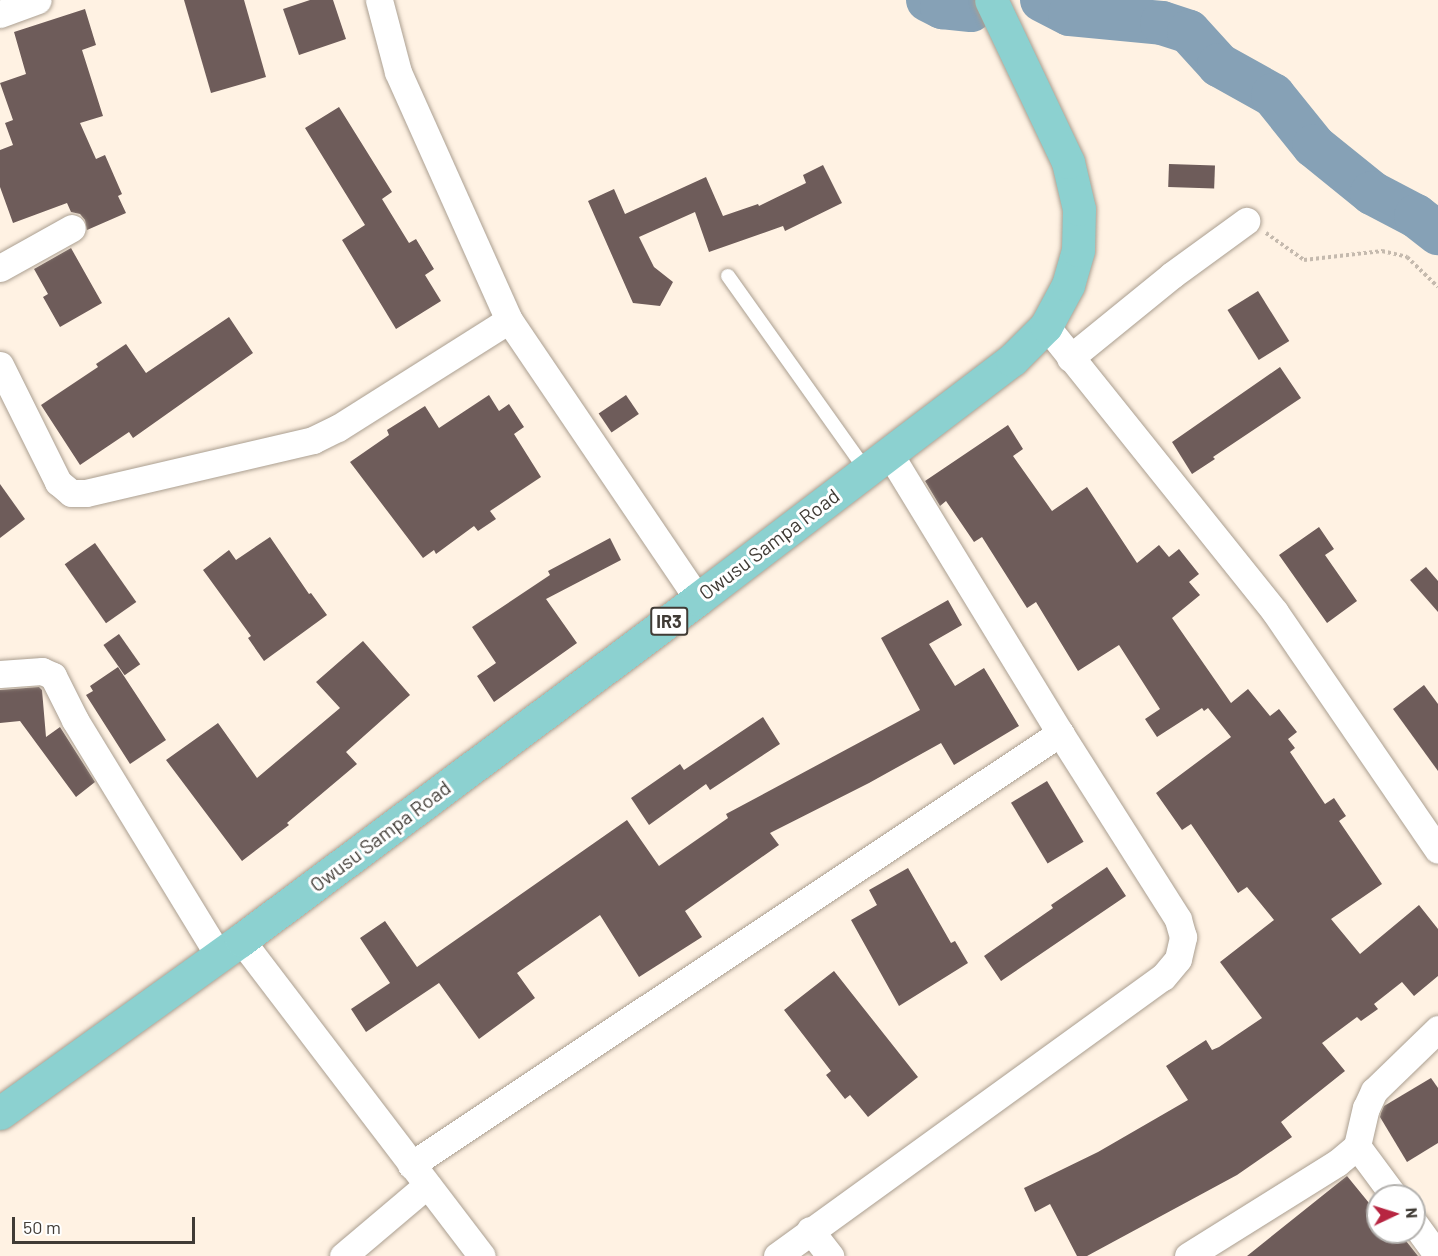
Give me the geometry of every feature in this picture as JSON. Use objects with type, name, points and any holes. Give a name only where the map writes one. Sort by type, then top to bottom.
[{"type":"main road","name":"Owusu Sampa Road","points":[[0,1113],[230,948],[698,599],[1012,360],[1046,326],[1068,285],[1078,250],[1079,209],[1068,162],[991,0]]},
{"type":"street","points":[[0,14],[38,0]]},
{"type":"street","points":[[379,0],[398,72],[509,320],[698,599]]},
{"type":"street","points":[[1070,358],[1172,275],[1246,221]]},
{"type":"street","points":[[0,268],[72,228]]},
{"type":"street","points":[[0,365],[58,482],[71,493],[86,493],[313,440],[338,428],[509,320]]},
{"type":"street","points":[[1046,326],[1275,612],[1438,850]]},
{"type":"street","points":[[777,1256],[1163,977],[1178,959],[1183,937],[1179,919],[1060,733],[877,461]]},
{"type":"street","points":[[0,674],[42,671],[53,676],[75,720],[230,948],[419,1175],[482,1256]]},
{"type":"street","points":[[343,1256],[419,1175],[1060,733]]},
{"type":"street","points":[[1188,1256],[1337,1162],[1358,1146],[1366,1108],[1374,1091],[1438,1029]]},
{"type":"street","points":[[1358,1146],[1385,1184]]},
{"type":"street","points":[[810,1230],[830,1256]]},
{"type":"street","points":[[1426,1240],[1438,1256]]},
{"type":"lane","points":[[728,276],[877,461]]},
{"type":"path","points":[[1246,221],[1305,260],[1382,251],[1407,257],[1438,287]]},
{"type":"building","points":[[184,0],[244,0],[266,77],[211,93]]},
{"type":"building","points":[[310,0],[333,0],[346,39],[299,55],[283,9]]},
{"type":"building","points":[[85,9],[96,45],[82,50],[103,116],[80,123],[96,159],[105,155],[122,194],[118,196],[126,213],[87,230],[85,220],[80,214],[71,212],[67,203],[13,223],[0,187],[0,150],[13,145],[5,123],[13,120],[0,83],[26,74],[14,32]]},
{"type":"building","points":[[339,107],[392,192],[382,199],[409,243],[416,239],[434,269],[425,275],[441,301],[396,329],[342,240],[365,225],[305,128]]},
{"type":"building","points":[[1169,164],[1215,166],[1214,189],[1168,187]]},
{"type":"building","points":[[823,165],[842,203],[785,231],[783,226],[709,252],[695,212],[639,237],[654,267],[673,282],[660,306],[633,303],[588,201],[614,189],[625,214],[706,177],[723,216],[758,204],[759,206],[806,183],[803,175]]},
{"type":"building","points":[[71,248],[102,303],[60,327],[43,297],[48,294],[34,269]]},
{"type":"building","points":[[1258,291],[1289,341],[1259,360],[1227,310]]},
{"type":"building","points":[[229,317],[253,353],[133,438],[129,432],[80,465],[41,405],[98,367],[96,364],[126,344],[146,373]]},
{"type":"building","points":[[1280,367],[1301,398],[1213,457],[1215,459],[1192,474],[1172,442]]},
{"type":"building","points":[[489,395],[499,411],[509,404],[524,427],[514,434],[541,477],[490,511],[496,519],[478,531],[474,526],[436,554],[434,550],[423,558],[350,462],[389,435],[387,430],[425,406],[439,428]]},
{"type":"building","points":[[626,395],[639,414],[612,433],[599,413]]},
{"type":"building","points":[[1008,425],[1023,449],[1013,456],[1052,511],[1087,487],[1137,563],[1159,545],[1169,557],[1179,549],[1199,574],[1189,582],[1200,595],[1172,618],[1231,703],[1248,689],[1270,716],[1279,709],[1297,732],[1288,739],[1295,748],[1290,752],[1325,804],[1334,798],[1346,816],[1339,821],[1382,884],[1331,919],[1360,954],[1419,905],[1438,929],[1438,976],[1414,996],[1402,982],[1374,1004],[1378,1009],[1361,1021],[1357,1017],[1322,1043],[1345,1071],[1281,1122],[1292,1137],[1237,1175],[1087,1256],[1077,1256],[1050,1204],[1035,1212],[1024,1188],[1098,1152],[1188,1100],[1166,1066],[1206,1040],[1212,1050],[1219,1047],[1262,1018],[1220,962],[1274,920],[1247,887],[1238,893],[1191,824],[1182,830],[1156,793],[1231,737],[1208,708],[1204,711],[1202,708],[1157,737],[1145,719],[1160,709],[1119,645],[1078,671],[1036,602],[1027,608],[982,537],[974,542],[946,501],[940,506],[925,481]]},
{"type":"building","points":[[0,484],[25,519],[0,538]]},
{"type":"building","points":[[1319,527],[1334,549],[1325,555],[1357,601],[1327,623],[1279,555]]},
{"type":"building","points":[[270,537],[309,594],[311,593],[327,615],[264,661],[248,638],[251,636],[203,570],[229,550],[236,560]]},
{"type":"building","points":[[610,538],[621,560],[546,599],[577,643],[494,702],[477,676],[496,663],[472,627],[550,575],[548,571]]},
{"type":"building","points":[[95,543],[136,602],[106,623],[65,564]]},
{"type":"building","points":[[1426,567],[1438,581],[1438,612],[1410,580]]},
{"type":"building","points":[[948,600],[962,625],[929,644],[955,686],[984,668],[1019,726],[954,765],[941,743],[869,783],[770,833],[779,845],[685,911],[702,937],[639,977],[600,915],[517,973],[535,998],[479,1039],[439,983],[366,1032],[351,1009],[390,983],[360,938],[385,921],[417,967],[627,820],[659,866],[728,818],[726,814],[920,710],[881,638]]},
{"type":"building","points":[[119,634],[140,664],[125,675],[103,645]]},
{"type":"building","points":[[363,641],[410,695],[346,752],[357,764],[287,823],[289,825],[242,861],[166,760],[218,723],[257,778],[340,708],[316,682]]},
{"type":"building","points":[[118,667],[166,740],[130,764],[86,695],[93,691],[90,686]]},
{"type":"building","points":[[1424,685],[1438,704],[1438,771],[1393,709]]},
{"type":"building","points":[[39,687],[42,690],[46,737],[60,727],[95,782],[76,797],[20,721],[0,723],[0,690]]},
{"type":"building","points":[[763,717],[780,744],[710,790],[706,784],[649,825],[631,798],[680,764],[684,770]]},
{"type":"building","points":[[1047,781],[1084,842],[1048,863],[1011,803]]},
{"type":"building","points":[[1107,867],[1126,896],[1001,981],[984,956],[1053,908],[1051,905]]},
{"type":"building","points":[[908,868],[951,943],[955,941],[968,963],[899,1006],[851,920],[877,905],[869,890]]},
{"type":"building","points":[[834,971],[918,1077],[868,1117],[850,1095],[845,1099],[826,1075],[831,1071],[784,1010]]},
{"type":"building","points":[[1431,1078],[1438,1088],[1438,1143],[1407,1162],[1380,1117],[1381,1113],[1384,1106]]},
{"type":"building","points":[[1347,1176],[1366,1199],[1366,1244],[1408,1244],[1418,1256],[1247,1256]]},
{"type":"waterway","points":[[928,0],[942,7],[971,10]]},
{"type":"waterway","points":[[1042,0],[1070,14],[1162,23],[1189,32],[1219,65],[1273,95],[1314,146],[1372,193],[1416,216],[1438,233]]}]
